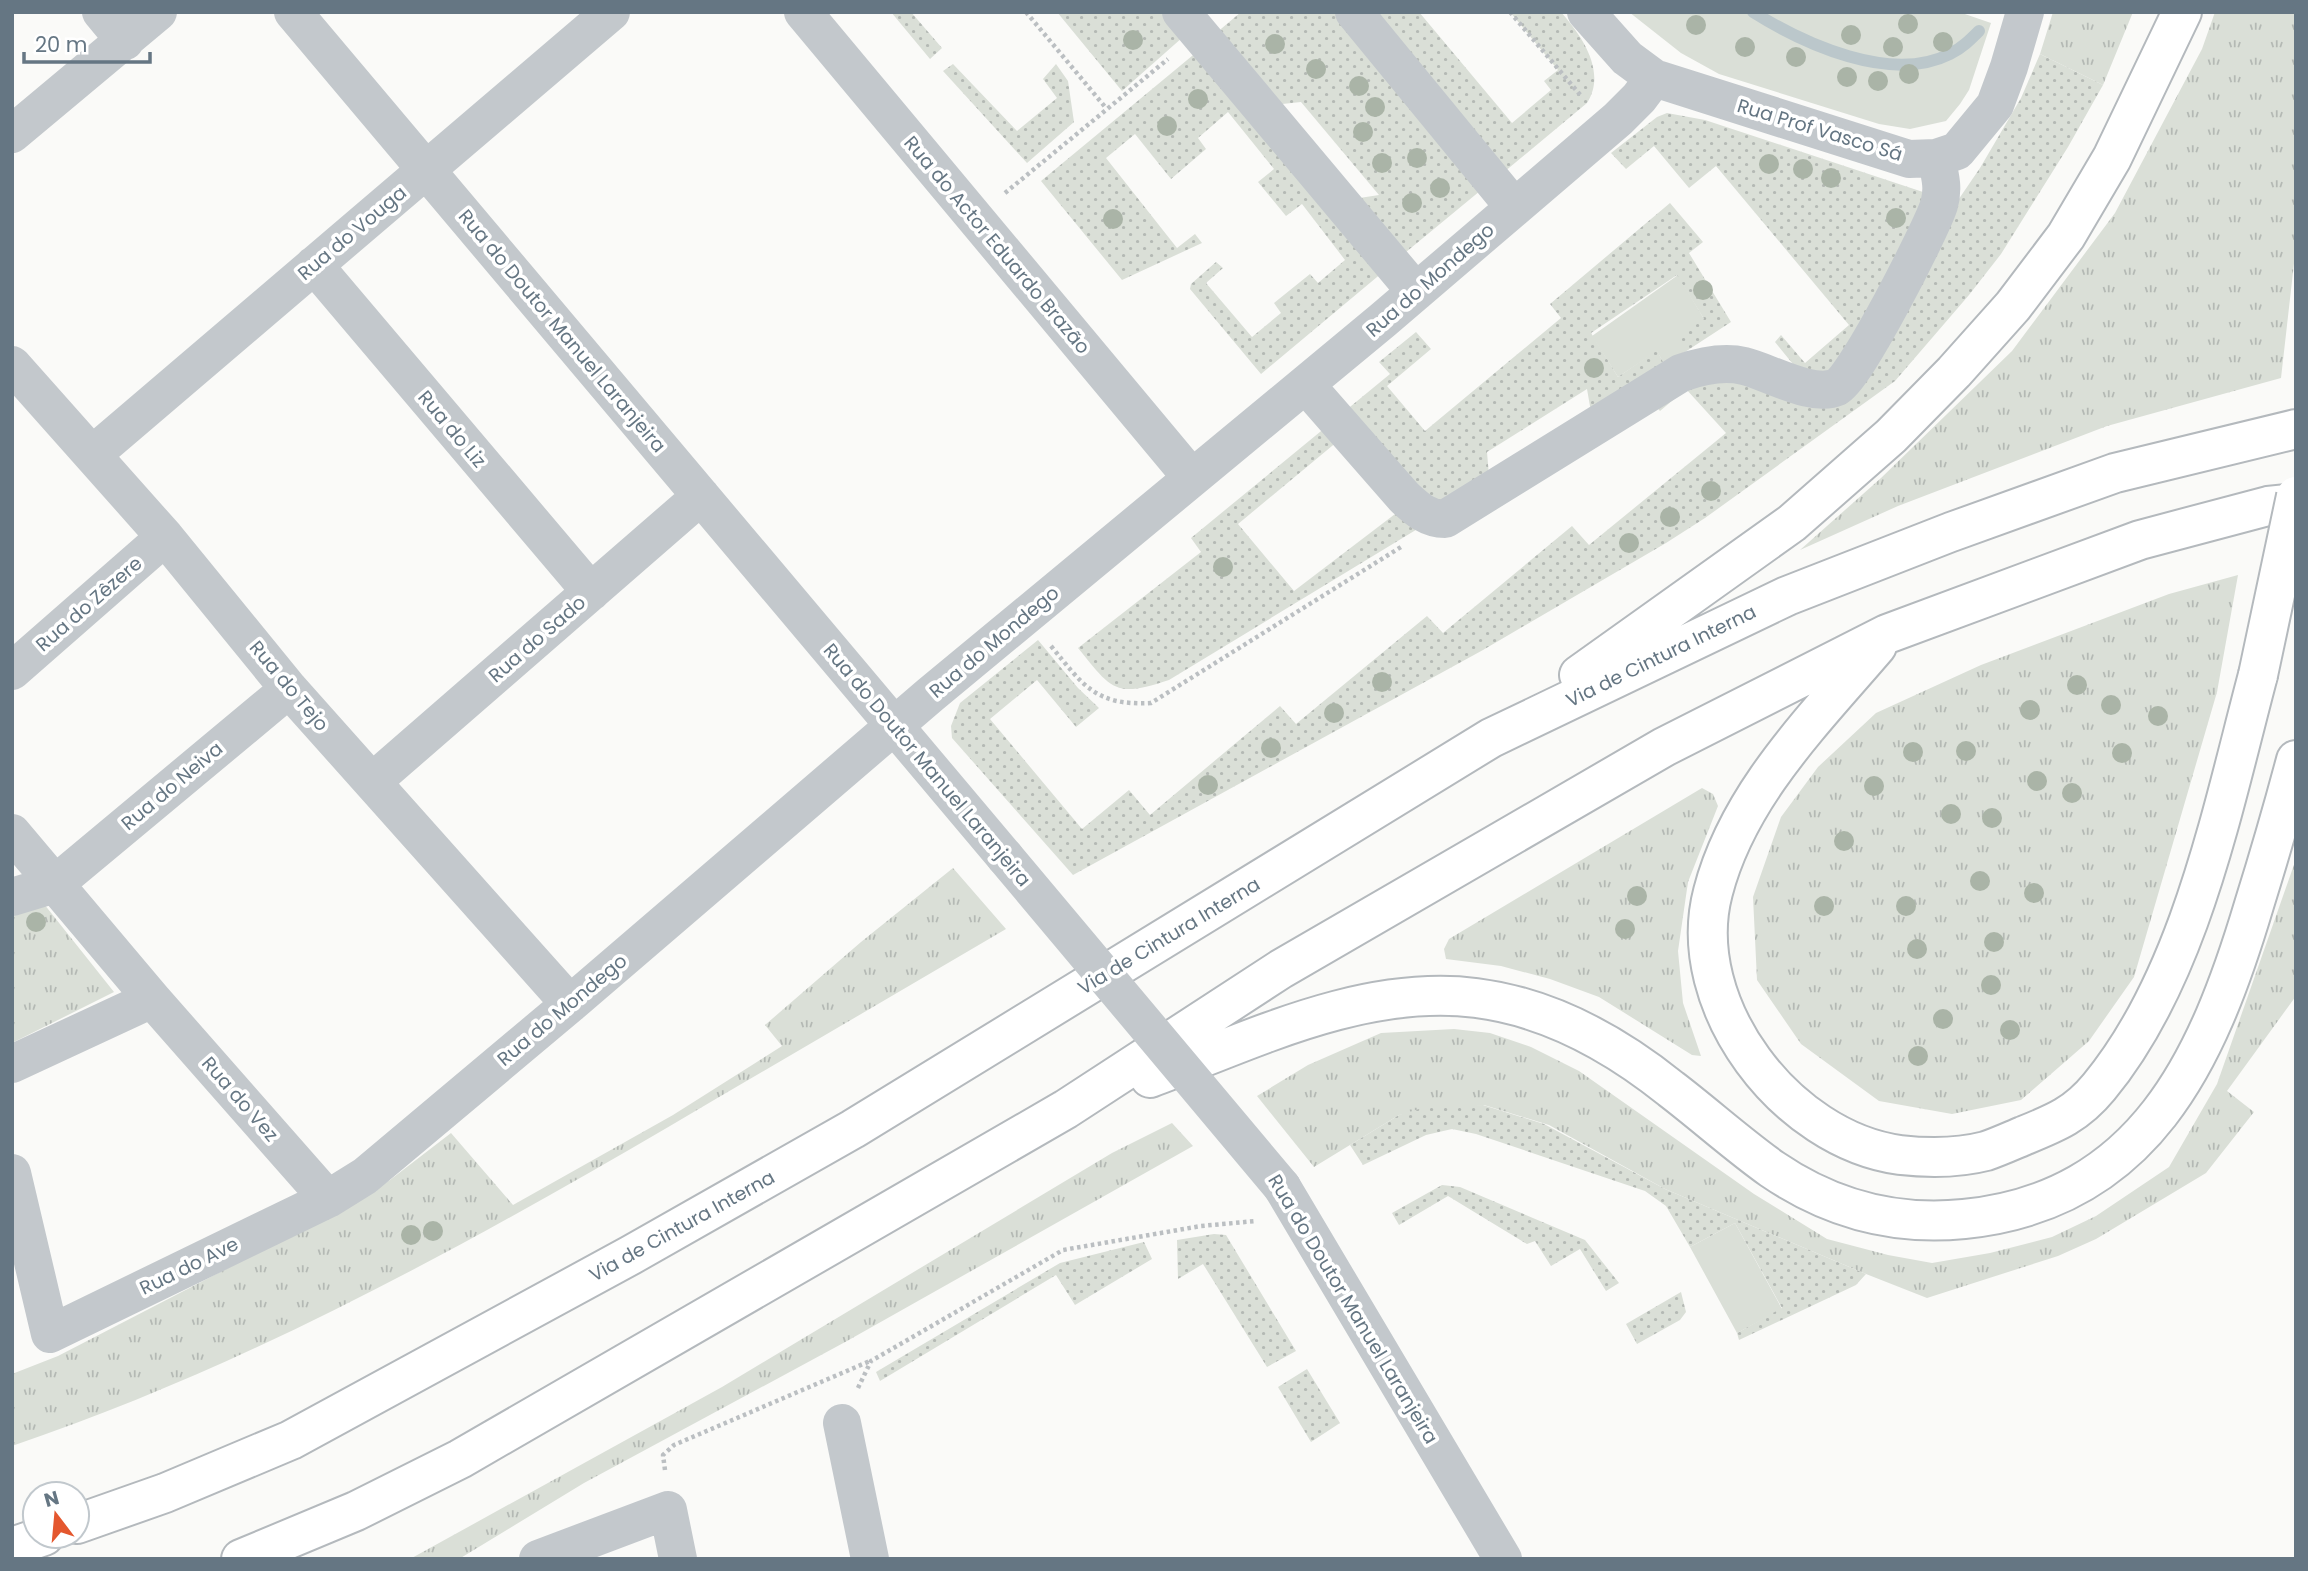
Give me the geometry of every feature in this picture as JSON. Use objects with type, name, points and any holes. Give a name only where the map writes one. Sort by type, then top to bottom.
[{"type":"highway","points":[[1491,738],[1792,523],[1891,436],[1954,372],[2013,306],[2066,236],[2112,158],[2182,12]]},
{"type":"highway","name":"Via de Cintura Interna","points":[[91,1519],[165,1493],[291,1440],[631,1255],[853,1129],[1491,738],[1787,596],[1951,531],[2115,473],[2296,429]]},
{"type":"highway","points":[[1887,634],[1787,751],[1742,817],[1724,855],[1712,894],[1708,919],[1710,964],[1723,1006],[1740,1043],[1776,1090],[1813,1120],[1854,1142],[1898,1154],[1942,1157],[1985,1151],[2065,1119],[2098,1089],[2114,1067],[2167,976],[2184,937],[2222,811],[2258,675],[2296,496]]},
{"type":"highway","points":[[242,1559],[356,1511],[460,1459],[1066,1110],[1281,969],[1664,747],[1887,634],[2140,540],[2268,506],[2296,503]]},
{"type":"highway","points":[[1066,1110],[1300,1022],[1356,1006],[1429,996],[1475,998],[1518,1007],[1558,1020],[1598,1040],[1661,1081],[1772,1169],[1848,1209],[1889,1218],[1933,1222],[2018,1210],[2102,1171],[2137,1139],[2176,1092],[2212,1027],[2228,986],[2269,858],[2296,760]]},
{"type":"street","points":[[101,12],[125,41]]},
{"type":"street","points":[[12,134],[158,12]]},
{"type":"street","name":"Rua do Doutor Manuel Laranjeira","points":[[293,12],[1282,1186],[1503,1559]]},
{"type":"street","name":"Rua do Vouga","points":[[92,455],[611,12]]},
{"type":"street","name":"Rua do Actor Eduardo Brazão","points":[[803,12],[1192,478]]},
{"type":"street","points":[[1354,12],[1514,207]]},
{"type":"street","name":"Rua Prof Vasco Sá","points":[[1586,12],[1627,58],[1654,78],[1909,159],[1936,158]]},
{"type":"street","points":[[1306,385],[1404,497],[1429,517],[1445,519],[1681,373],[1709,365],[1743,366],[1813,389],[1838,387],[1850,376],[1938,207],[1943,187],[1936,158],[1957,150],[1995,105],[2025,12]]},
{"type":"street","points":[[1190,23],[1416,292]]},
{"type":"street","name":"Rua do Mondego","points":[[327,1199],[365,1176],[894,726],[1306,385],[1618,119],[1654,78]]},
{"type":"street","name":"Rua do Liz","points":[[314,265],[591,592]]},
{"type":"street","name":"Rua do Tejo","points":[[12,365],[165,537],[289,689],[570,1004]]},
{"type":"street","name":"Rua do Sado","points":[[372,782],[701,496]]},
{"type":"street","name":"Rua do Zêzere","points":[[12,671],[165,537]]},
{"type":"street","name":"Rua do Neiva","points":[[55,884],[289,689]]},
{"type":"street","name":"Rua do Vez","points":[[12,833],[152,999],[327,1199]]},
{"type":"street","points":[[12,897],[55,884]]},
{"type":"street","points":[[12,1064],[152,999]]},
{"type":"street","name":"Rua do Ave","points":[[12,1173],[50,1334],[327,1199]]},
{"type":"street","points":[[842,1423],[870,1559]]},
{"type":"street","points":[[538,1559],[668,1510],[678,1559]]},
{"type":"path","points":[[1026,12],[1106,109]]},
{"type":"path","points":[[1510,12],[1587,103]]},
{"type":"path","points":[[975,218],[1106,109],[1190,23]]},
{"type":"path","points":[[1026,616],[1082,684],[1105,699],[1121,703],[1151,703],[1445,519]]},
{"type":"path","points":[[668,1510],[663,1455],[674,1445],[871,1361],[1063,1250],[1201,1226],[1260,1220]]},
{"type":"path","points":[[842,1423],[871,1361]]},
{"type":"green space","points":[[891,12],[911,12],[942,48],[930,59]]},
{"type":"green space","points":[[1057,12],[1163,12],[1183,37],[1122,91]]},
{"type":"green space","points":[[1241,12],[1342,12],[1486,186],[1400,257],[1353,199],[1379,195],[1301,102],[1273,105],[1215,34]]},
{"type":"green space","points":[[1353,12],[1419,12],[1512,123],[1551,90],[1544,81],[1558,70],[1510,12],[1561,12],[1577,32],[1589,55],[1594,79],[1592,91],[1587,103],[1492,182]]},
{"type":"green space","points":[[1629,12],[1959,12],[1991,23],[1969,90],[1960,104],[1946,121],[1910,129],[1879,124],[1719,74],[1681,53]]},
{"type":"green space","points":[[2053,12],[2133,12],[2103,85],[2040,54]]},
{"type":"green space","points":[[2215,12],[2296,12],[2296,246],[2281,378],[2107,426],[1898,506],[1800,550],[1881,478],[2012,351],[2115,213],[2202,49]]},
{"type":"green space","points":[[1198,51],[1383,272],[1261,374],[1190,289],[1191,284],[1216,262],[1223,268],[1206,283],[1252,337],[1281,313],[1274,303],[1310,274],[1318,283],[1345,260],[1302,204],[1286,216],[1258,182],[1274,169],[1228,112],[1198,138],[1206,149],[1171,179],[1135,134],[1106,158],[1177,248],[1195,234],[1202,243],[1122,280],[1041,181]]},
{"type":"green space","points":[[2040,54],[2103,85],[2001,254],[1895,381],[1705,518],[1666,543],[1483,650],[1073,875],[952,738],[951,726],[960,703],[1038,640],[1078,688],[1099,708],[1076,727],[1037,680],[990,719],[1082,829],[1129,790],[1150,815],[1280,706],[1296,724],[1427,616],[1443,633],[1572,526],[1589,545],[1726,433],[1686,389],[1660,411],[1653,403],[1702,377],[1823,398],[1980,168],[2021,98]]},
{"type":"green space","points":[[953,64],[1017,131],[1057,98],[1043,79],[1056,64],[1068,81],[1074,122],[1027,163],[943,71]]},
{"type":"green space","points":[[1667,113],[1705,120],[1923,192],[1929,201],[1841,370],[1801,374],[1775,342],[1781,335],[1805,363],[1849,325],[1716,166],[1689,188],[1654,146],[1626,169],[1611,153],[1657,117]]},
{"type":"green space","points":[[1670,203],[1703,242],[1689,253],[1731,322],[1685,352],[1678,337],[1704,319],[1677,275],[1591,333],[1618,377],[1657,350],[1663,362],[1591,412],[1587,389],[1487,452],[1489,476],[1433,507],[1345,411],[1390,374],[1379,362],[1416,332],[1431,349],[1387,386],[1425,431],[1561,318],[1550,304]]},
{"type":"green space","points":[[1678,275],[1704,319],[1685,352],[1663,362],[1657,351],[1618,377],[1592,336]]},
{"type":"green space","points":[[1326,427],[1338,441],[1238,524],[1294,591],[1399,511],[1424,525],[1169,680],[1151,686],[1125,689],[1107,681],[1078,648],[1201,552],[1191,538]]},
{"type":"green space","points":[[2238,575],[2217,692],[2134,977],[2089,1041],[2021,1100],[1952,1114],[1879,1101],[1801,1044],[1757,980],[1753,897],[1781,817],[1818,767],[1876,713],[1981,665],[2169,594]]},
{"type":"green space","points":[[1702,788],[1713,794],[1718,806],[1688,882],[1678,951],[1683,1003],[1701,1056],[1692,1055],[1599,997],[1550,979],[1501,966],[1446,959],[1444,949],[1449,939]]},
{"type":"green space","points":[[2296,859],[2296,996],[2227,1091],[2254,1112],[2206,1173],[2096,1239],[2058,1256],[1927,1298],[1665,1189],[1549,1125],[1484,1105],[1399,1115],[1314,1167],[1257,1096],[1308,1065],[1381,1033],[1454,1029],[1490,1033],[1531,1047],[1579,1071],[1754,1194],[1827,1239],[1932,1263],[1990,1253],[2052,1237],[2096,1216],[2169,1167],[2217,1084]]},
{"type":"green space","points":[[953,868],[1006,929],[591,1172],[431,1260],[267,1342],[183,1380],[99,1415],[12,1446],[12,1374],[58,1356],[344,1208],[390,1180],[451,1133],[513,1205],[673,1115],[782,1046],[765,1025],[861,942]]},
{"type":"green space","points":[[44,904],[114,992],[12,1043],[12,914]]},
{"type":"green space","points":[[1483,1105],[1544,1124],[1665,1189],[1866,1274],[1856,1285],[1739,1340],[1737,1333],[1782,1308],[1735,1223],[1690,1247],[1666,1206],[1645,1191],[1476,1134],[1452,1129],[1426,1135],[1363,1165],[1350,1145],[1399,1115],[1429,1106]]},
{"type":"green space","points":[[1172,1123],[1193,1146],[847,1341],[584,1483],[459,1559],[410,1559],[722,1387],[1112,1153]]},
{"type":"green space","points":[[1442,1185],[1460,1187],[1585,1240],[1619,1283],[1606,1291],[1580,1249],[1551,1266],[1535,1241],[1527,1244],[1448,1196],[1399,1225],[1392,1213]]},
{"type":"green space","points":[[1735,1223],[1782,1309],[1737,1333],[1690,1247]]},
{"type":"green space","points":[[1214,1234],[1226,1235],[1296,1351],[1267,1367],[1203,1264],[1178,1279],[1177,1240]]},
{"type":"green space","points":[[1144,1242],[1152,1259],[1075,1305],[1056,1275],[880,1381],[876,1372],[1060,1263]]},
{"type":"green space","points":[[1681,1292],[1686,1312],[1680,1320],[1637,1344],[1626,1324]]},
{"type":"green space","points":[[1307,1369],[1340,1423],[1311,1442],[1278,1387]]},
{"type":"waterway","points":[[1753,12],[1822,47],[1848,56],[1901,65],[1927,62],[1950,54],[1979,31]]}]
